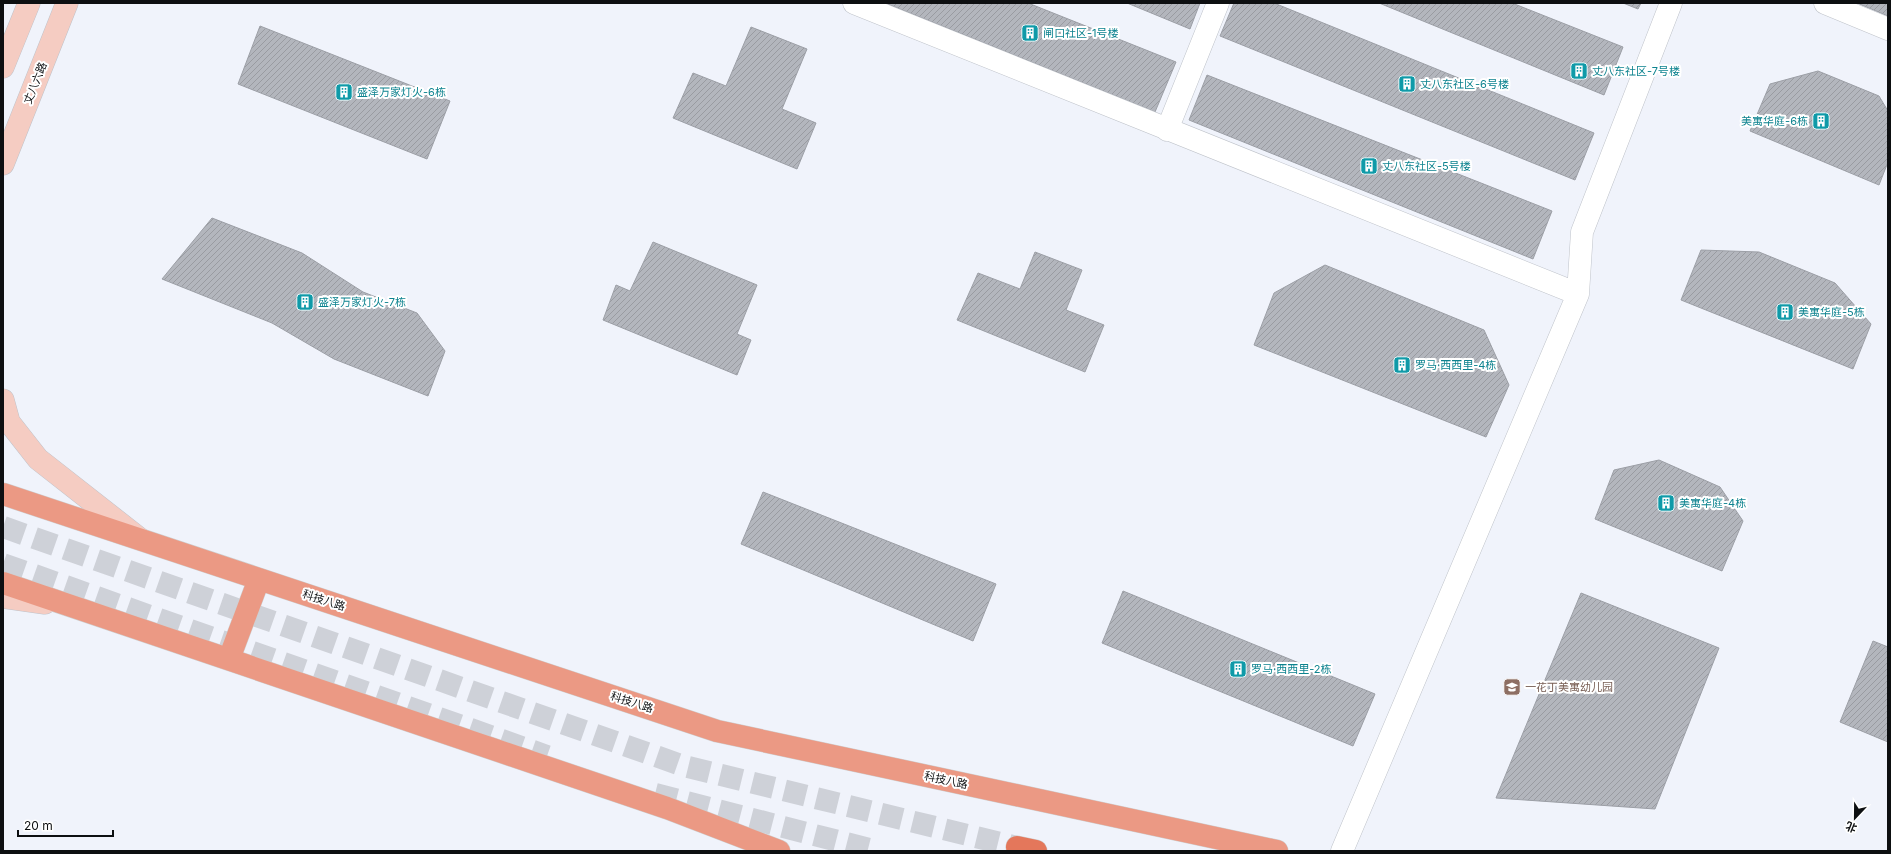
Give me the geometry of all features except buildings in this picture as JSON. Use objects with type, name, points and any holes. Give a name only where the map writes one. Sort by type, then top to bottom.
[{"type":"main road","points":[[3,68],[29,3]]},
{"type":"main road","name":"丈八六路","points":[[3,164],[67,3]]},
{"type":"main road","points":[[3,400],[9,422],[38,459],[141,539]]},
{"type":"main road","name":"科技八路","points":[[3,494],[717,731],[1277,851]]},
{"type":"main road","points":[[229,659],[259,579]]},
{"type":"main road","points":[[3,583],[667,808],[779,851]]},
{"type":"main road","points":[[3,597],[79,608]]},
{"type":"street","points":[[854,3],[1578,294]]},
{"type":"street","points":[[1167,130],[1218,3]]},
{"type":"street","points":[[1342,851],[1578,294],[1582,232],[1671,3]]},
{"type":"street","points":[[1825,3],[1888,29]]},
{"type":"tunnel","points":[[3,527],[684,766],[1017,847]]},
{"type":"tunnel","points":[[3,564],[547,756]]},
{"type":"tunnel","points":[[655,794],[877,851]]},
{"type":"place","name":"闸口社区-1号楼","points":[[1030,33]]},
{"type":"place","name":"丈八东社区-7号楼","points":[[1579,71]]},
{"type":"place","name":"丈八东社区-6号楼","points":[[1407,84]]},
{"type":"place","name":"盛泽万家灯火-6栋","points":[[344,92]]},
{"type":"place","name":"美寓华庭-6栋","points":[[1821,121]]},
{"type":"place","name":"丈八东社区-5号楼","points":[[1369,166]]},
{"type":"place","name":"盛泽万家灯火-7栋","points":[[305,302]]},
{"type":"place","name":"美寓华庭-5栋","points":[[1785,312]]},
{"type":"place","name":"罗马·西西里-4栋","points":[[1402,365]]},
{"type":"place","name":"美寓华庭-4栋","points":[[1666,503]]},
{"type":"place","name":"罗马·西西里-2栋","points":[[1238,669]]},
{"type":"place","name":"一花丁美寓幼儿园","points":[[1512,687]]}]
